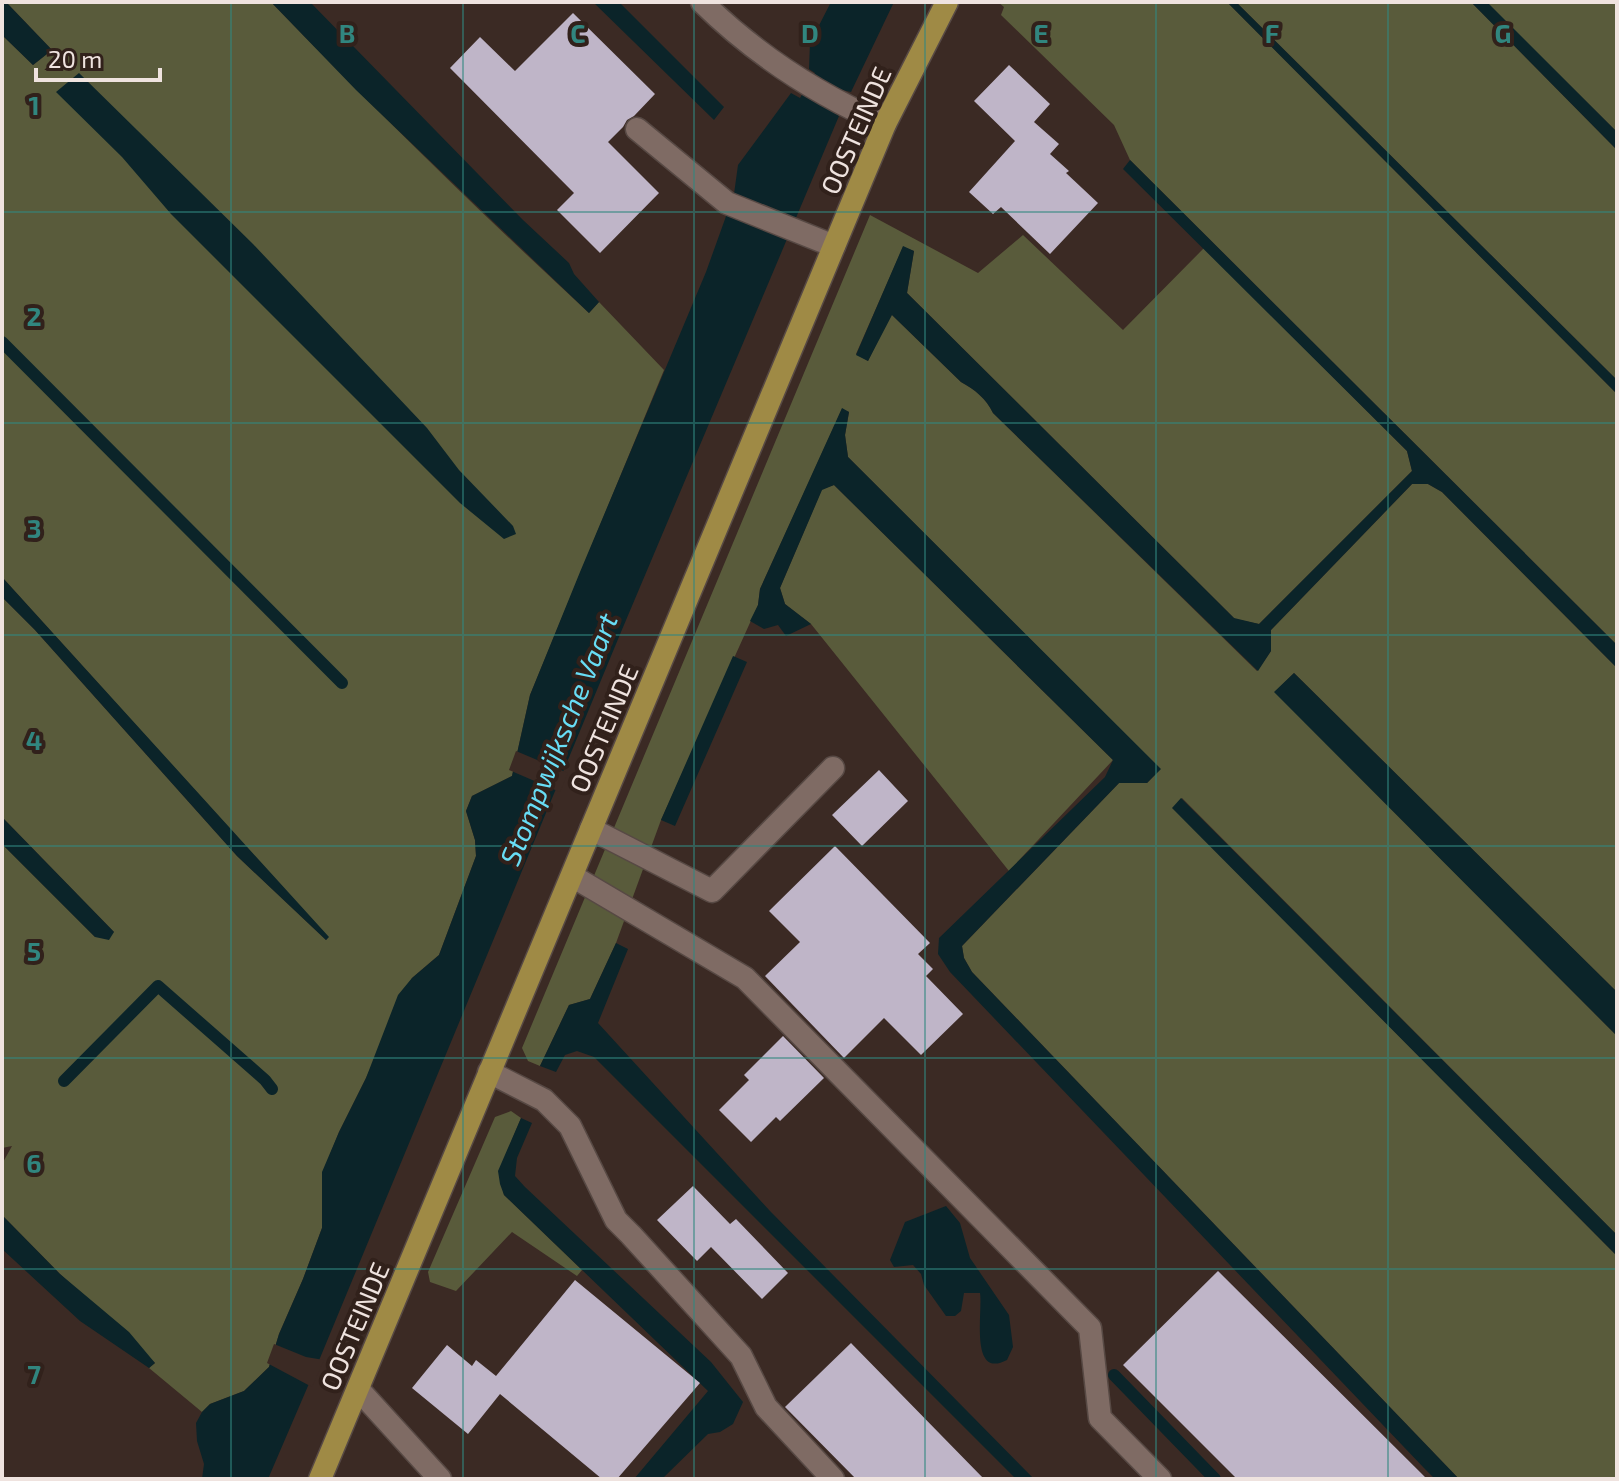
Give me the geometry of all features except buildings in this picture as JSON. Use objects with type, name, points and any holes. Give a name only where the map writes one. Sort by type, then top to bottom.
[{"type":"main road","name":"OOSTEINDE","points":[[320,1479],[885,124],[947,2]]},
{"type":"lane","points":[[702,2],[776,66],[837,102],[885,124]]},
{"type":"lane","points":[[637,129],[727,203],[834,246]]},
{"type":"lane","points":[[591,829],[712,891],[833,768]]},
{"type":"lane","points":[[572,876],[745,978],[1090,1328],[1100,1418],[1160,1479]]},
{"type":"lane","points":[[489,1072],[544,1100],[570,1126],[616,1220],[741,1356],[766,1407],[833,1479]]},
{"type":"lane","points":[[358,1389],[440,1479]]},
{"type":"green space","points":[[6,2],[271,2],[388,121],[548,275],[589,313],[599,302],[664,370],[530,695],[512,776],[472,796],[466,811],[475,840],[476,856],[439,955],[412,978],[339,1132],[323,1172],[322,1228],[279,1334],[269,1367],[244,1391],[210,1404],[202,1412],[149,1368],[155,1363],[2,1215],[2,1164],[12,1146],[2,1148],[2,844],[95,937],[114,932],[2,817],[2,597],[237,856],[326,940],[328,937],[2,577],[2,35],[33,65],[52,50]]},
{"type":"green space","points":[[998,2],[1227,2],[1617,394],[1617,645],[1130,160],[1114,125],[1001,15],[1004,7]]},
{"type":"green space","points":[[1236,2],[1471,2],[1617,150],[1617,380]]},
{"type":"green space","points":[[1617,2],[1617,132],[1487,3]]},
{"type":"green space","points":[[870,215],[978,273],[1023,235],[1123,330],[1204,248],[1407,451],[1412,471],[1259,624],[1235,619],[907,293],[914,251],[903,247],[856,354],[868,361],[891,314],[961,382],[980,395],[993,413],[1257,671],[1271,651],[1271,630],[1412,484],[1428,484],[1442,492],[1617,668],[1617,992],[1294,673],[1275,692],[1617,1036],[1617,1235],[1182,798],[1173,808],[1617,1256],[1617,1479],[1459,1479],[972,972],[964,958],[962,946],[1119,783],[1147,783],[1160,769],[848,457],[845,435],[849,412],[842,409],[760,589],[758,605],[661,820],[616,943],[590,999],[569,1005],[540,1066],[528,1061],[522,1048]]},
{"type":"green space","points":[[834,485],[1113,760],[1009,871],[811,624],[785,604],[780,588],[822,489]]},
{"type":"green space","points":[[511,1111],[521,1118],[499,1171],[504,1195],[582,1270],[577,1276],[512,1232],[456,1291],[430,1282],[428,1272],[495,1117]]},
{"type":"water","points":[[2,2],[6,2],[52,50],[33,65],[2,35]]},
{"type":"water","points":[[271,2],[310,2],[569,263],[574,274],[599,302],[589,313],[356,90]]},
{"type":"water","points":[[593,2],[619,2],[724,107],[714,120]]},
{"type":"water","name":"Stompwijksche Vaart","points":[[831,2],[894,2],[851,92],[842,90],[831,110],[839,116],[268,1479],[202,1479],[204,1464],[197,1441],[196,1423],[210,1404],[244,1391],[269,1367],[279,1334],[322,1228],[322,1172],[366,1078],[398,995],[439,955],[476,856],[475,840],[466,811],[472,796],[512,776],[530,695],[706,272],[734,194],[738,165],[791,93],[800,98],[815,73],[809,69],[810,43]]},
{"type":"water","points":[[1227,2],[1236,2],[1617,380],[1617,394]]},
{"type":"water","points":[[1471,2],[1487,2],[1617,132],[1617,150]]},
{"type":"water","points":[[79,73],[253,244],[427,428],[459,470],[513,526],[516,534],[504,539],[460,503],[171,214],[122,157],[56,92]]},
{"type":"water","points":[[1130,160],[1617,645],[1617,668],[1442,492],[1428,484],[1412,484],[1271,630],[1271,651],[1258,671],[993,413],[980,395],[961,382],[892,315],[868,361],[856,355],[903,246],[914,251],[907,293],[1234,618],[1259,624],[1412,471],[1407,451],[1123,169]]},
{"type":"water","points":[[842,408],[849,412],[845,435],[848,457],[1161,769],[1147,783],[1119,783],[962,946],[964,958],[972,972],[1459,1479],[1435,1479],[1424,1468],[950,972],[938,954],[939,938],[1105,777],[1113,760],[834,485],[822,490],[780,588],[785,604],[811,624],[786,636],[778,625],[764,629],[750,621],[758,605],[760,589]]},
{"type":"water","points":[[2,577],[329,937],[326,940],[237,856],[2,597]]},
{"type":"water","points":[[733,656],[747,662],[675,826],[661,820]]},
{"type":"water","points":[[1294,673],[1617,992],[1617,1036],[1274,692]]},
{"type":"water","points":[[1181,798],[1617,1235],[1617,1256],[1172,808]]},
{"type":"water","points":[[2,817],[114,932],[109,940],[95,937],[2,844]]},
{"type":"water","points":[[616,943],[628,949],[598,1023],[770,1211],[1034,1479],[1016,1479],[594,1057],[577,1051],[565,1055],[556,1072],[540,1066],[569,1005],[590,999]]},
{"type":"water","points":[[521,1118],[532,1123],[517,1158],[515,1176],[711,1362],[743,1402],[733,1424],[720,1432],[708,1434],[662,1479],[634,1479],[708,1391],[504,1195],[498,1171]]},
{"type":"water","points":[[946,1206],[960,1223],[970,1258],[1009,1315],[1013,1347],[1007,1360],[995,1364],[987,1360],[983,1352],[980,1341],[980,1293],[964,1293],[961,1311],[955,1316],[946,1316],[913,1265],[894,1267],[890,1260],[905,1222]]},
{"type":"water","points":[[2,1215],[60,1274],[129,1332],[155,1363],[149,1368],[80,1321],[2,1249]]},
{"type":"pier","points":[[516,751],[568,773],[560,792],[509,770]]},
{"type":"pier","points":[[274,1344],[306,1357],[324,1360],[312,1387],[267,1363]]},
{"type":"waterway","points":[[2,342],[342,683]]},
{"type":"waterway","points":[[64,1081],[158,986],[272,1089]]},
{"type":"waterway","points":[[1114,1375],[1215,1479]]}]
